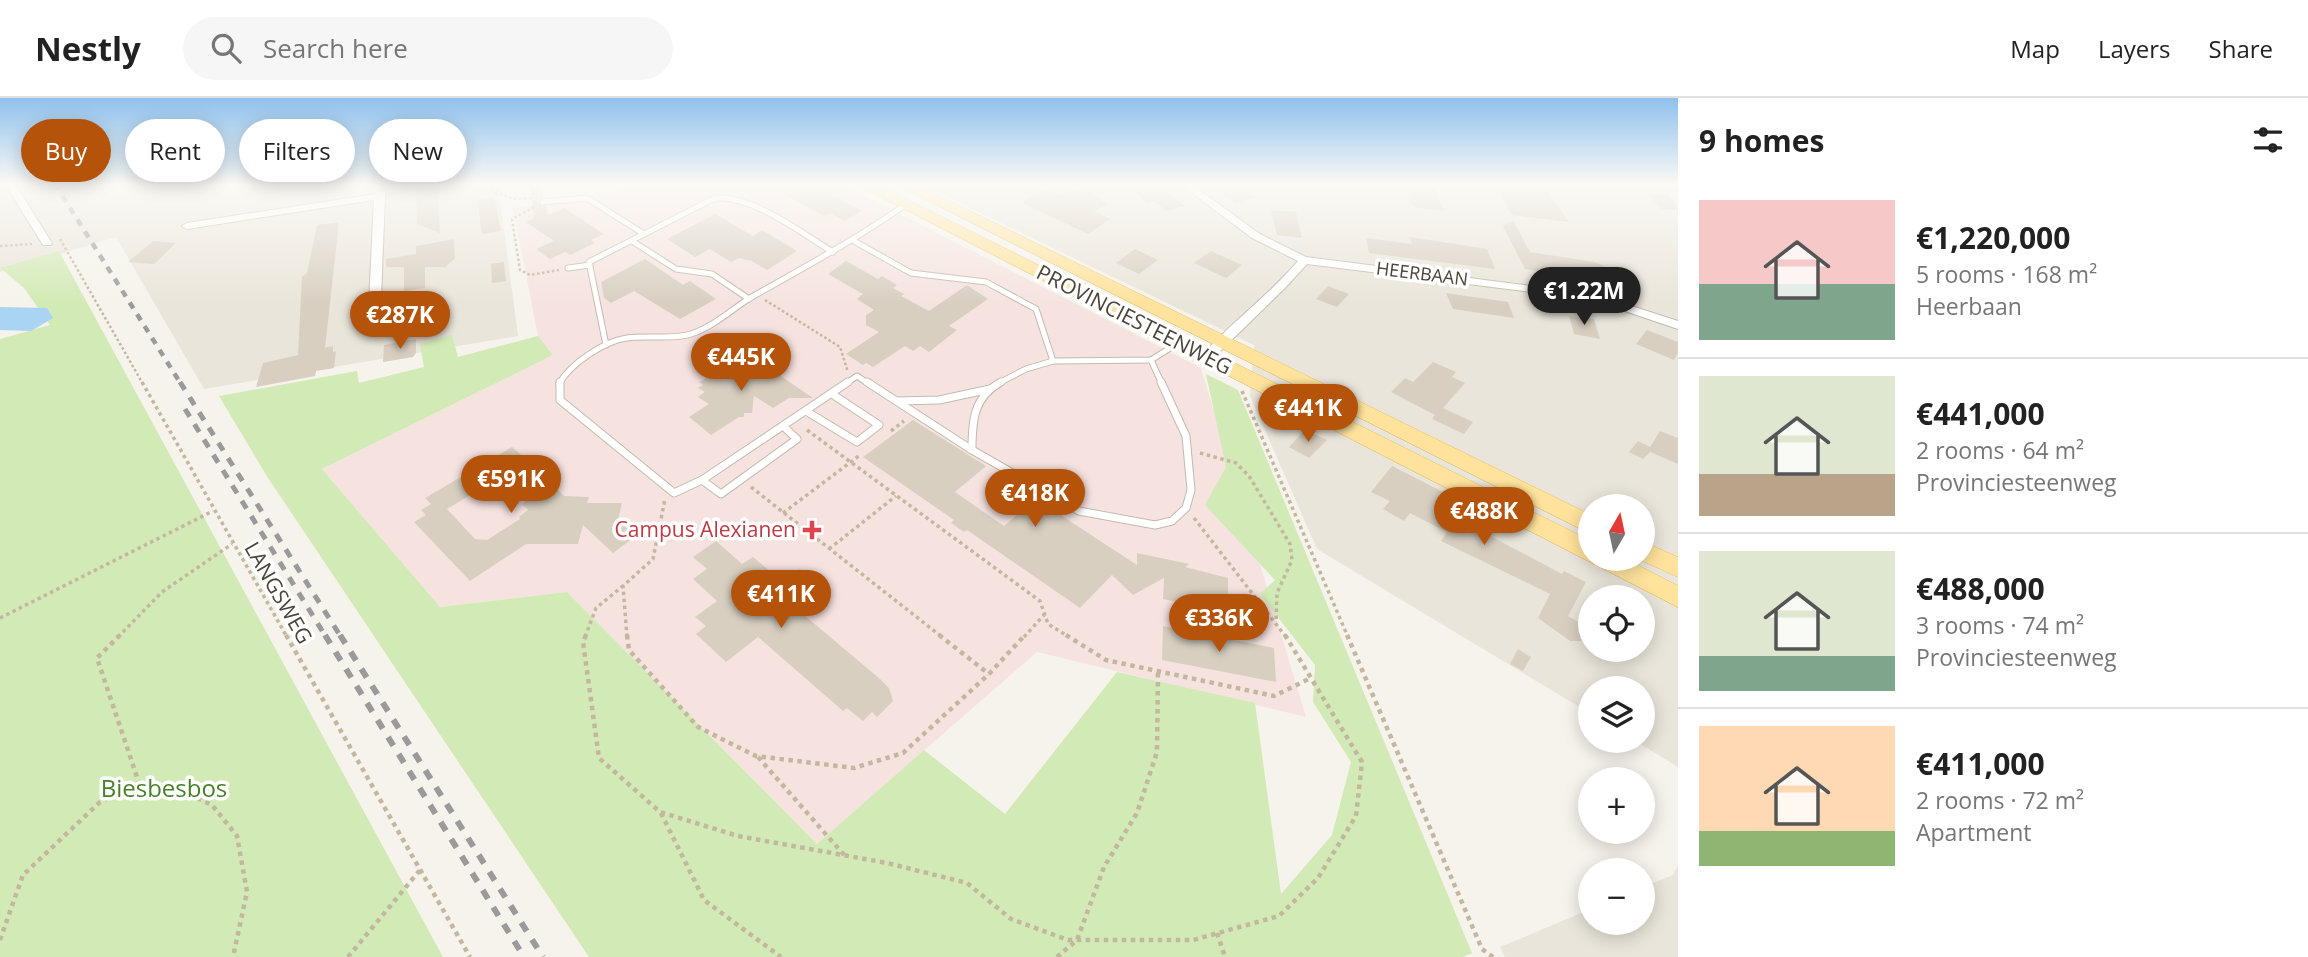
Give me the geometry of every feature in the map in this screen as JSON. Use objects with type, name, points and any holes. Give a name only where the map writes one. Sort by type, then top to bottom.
[{"type":"main road","name":"PROVINCIESTEENWEG","points":[[943,224],[1578,545]]},
{"type":"main road","name":"PROVINCIESTEENWEG","points":[[985,224],[1578,518]]},
{"type":"main road","points":[[1656,557],[1678,568]]},
{"type":"main road","points":[[1628,571],[1678,597]]},
{"type":"street","points":[[35,224],[47,243]]},
{"type":"street","points":[[187,226],[199,224]]},
{"type":"street","points":[[374,323],[379,224]]},
{"type":"street","name":"HEERBAAN","points":[[1240,224],[1256,236],[1304,260],[1556,292],[1609,302],[1678,325]]},
{"type":"street","points":[[1206,358],[1273,290],[1290,278],[1304,260]]},
{"type":"lane","points":[[629,224],[644,233]]},
{"type":"lane","points":[[606,345],[589,261],[662,224]]},
{"type":"lane","points":[[785,224],[833,252]]},
{"type":"lane","points":[[878,224],[854,241],[753,297],[701,330],[687,335],[624,338],[606,345],[566,371],[558,386],[560,400],[674,493],[702,480],[857,376],[972,450],[1079,510],[1155,525],[1172,521],[1186,508],[1191,490],[1186,436],[1151,360]]},
{"type":"lane","points":[[632,241],[676,269],[712,274],[753,297]]},
{"type":"lane","points":[[854,241],[911,274],[985,282],[1036,309],[1053,361]]},
{"type":"lane","points":[[568,268],[590,265]]},
{"type":"lane","points":[[972,450],[972,424],[977,402],[991,389],[1026,369],[1053,361],[1151,360],[1178,343]]},
{"type":"lane","points":[[894,400],[939,400],[991,389]]},
{"type":"lane","points":[[806,411],[857,442],[879,425],[832,394]]},
{"type":"lane","points":[[702,480],[721,494],[797,439],[784,427]]},
{"type":"path","points":[[513,224],[520,270],[530,275],[568,268]]},
{"type":"path","name":"LANGSWEG","points":[[62,242],[470,957]]},
{"type":"path","points":[[753,297],[840,346],[851,380]]},
{"type":"path","points":[[1249,379],[1242,391],[1482,949],[1493,957]]},
{"type":"path","points":[[882,438],[914,413]]},
{"type":"path","points":[[793,421],[1040,601],[1048,624],[1106,660],[1274,696],[1311,678]]},
{"type":"path","points":[[1188,452],[1216,456],[1236,463],[1261,494],[1290,544],[1292,560],[1277,593],[1276,622]]},
{"type":"path","points":[[783,513],[860,454]]},
{"type":"path","points":[[741,479],[989,674]]},
{"type":"path","points":[[674,493],[662,502],[659,537],[653,559],[596,608],[583,642],[599,758],[660,812],[705,900],[782,957]]},
{"type":"path","points":[[829,549],[896,496]]},
{"type":"path","points":[[660,812],[738,836],[846,858],[887,863],[967,883],[1011,919],[1068,940],[1193,940],[1279,916],[1318,878],[1356,816],[1362,762],[1276,622],[1186,508]]},
{"type":"path","points":[[0,618],[214,511]]},
{"type":"path","points":[[139,783],[97,658],[162,592],[232,544]]},
{"type":"path","points":[[623,586],[622,602],[629,650],[698,727],[756,756],[854,768],[903,753],[989,674],[1044,615]]},
{"type":"path","points":[[1058,957],[1077,940],[1104,867],[1137,813],[1157,752],[1158,671]]},
{"type":"path","points":[[756,756],[846,858]]},
{"type":"path","points":[[0,940],[23,875],[100,802],[139,783],[180,790],[212,805],[237,836],[247,892],[233,957]]},
{"type":"path","points":[[348,957],[420,870]]},
{"type":"path","points":[[1217,933],[1225,957]]},
{"type":"shaded area","points":[[0,224],[503,224],[518,336],[204,389],[116,237],[0,272]]},
{"type":"shaded area","name":"Campus Alexianen","points":[[516,224],[919,224],[1201,368],[1306,717],[1037,652],[817,844],[567,592],[440,607],[322,469],[553,355],[538,336]]},
{"type":"shaded area","points":[[1003,224],[1678,224],[1678,767],[1655,753],[1655,676],[1578,676],[1578,706],[1317,549],[1250,396],[1254,345]]},
{"type":"shaded area","points":[[1678,866],[1678,957],[1505,957],[1500,947],[1578,914],[1578,935],[1655,935],[1655,882],[1673,875]]},
{"type":"green space","name":"Biesbesbos","points":[[59,251],[443,957],[0,957],[0,339],[50,325],[24,288],[0,268]]},
{"type":"green space","points":[[452,335],[458,357],[538,336],[553,355],[322,469],[440,607],[567,592],[817,844],[924,750],[1005,814],[1117,672],[1255,703],[1281,894],[1332,835],[1351,762],[1313,702],[1315,665],[1260,594],[1275,580],[1205,505],[1226,467],[1206,374],[1238,390],[1472,953],[1463,957],[589,957],[268,478],[219,396],[357,371],[359,383],[424,367],[420,344]]},
{"type":"water","points":[[0,307],[47,308],[53,318],[31,331],[0,330]]},
{"type":"building","points":[[339,224],[325,348],[333,346],[333,352],[336,351],[334,368],[316,371],[315,376],[256,387],[263,363],[298,355],[302,277],[307,273],[317,225]]},
{"type":"building","points":[[417,224],[439,224],[440,233]]},
{"type":"building","points":[[481,224],[500,224],[501,231],[482,234]]},
{"type":"building","points":[[529,224],[589,224],[604,234],[591,240],[595,243],[570,255],[565,252],[550,259],[536,249],[554,241]]},
{"type":"building","points":[[696,224],[732,224],[753,236],[762,230],[797,251],[767,270],[752,261],[739,258],[731,262],[710,249],[695,257],[667,239]]},
{"type":"building","points":[[1067,224],[1103,224],[1088,234]]},
{"type":"building","points":[[1274,224],[1299,224],[1302,238],[1277,235]]},
{"type":"building","points":[[1515,224],[1530,252],[1604,266],[1613,283],[1525,269],[1503,226]]},
{"type":"building","points":[[1410,237],[1487,249],[1495,269],[1369,253],[1366,238],[1412,244]]},
{"type":"building","points":[[454,239],[455,258],[445,267],[425,267],[425,288],[404,291],[404,267],[386,267],[386,259],[416,254],[416,246]]},
{"type":"building","points":[[153,241],[176,243],[154,264],[128,262]]},
{"type":"building","points":[[1135,249],[1158,260],[1139,274],[1116,263]]},
{"type":"building","points":[[1211,251],[1242,265],[1226,278],[1194,263]]},
{"type":"building","points":[[645,259],[683,285],[690,281],[716,299],[680,319],[634,291],[611,303],[604,298],[601,282]]},
{"type":"building","points":[[846,261],[878,279],[882,276],[897,285],[893,288],[904,294],[901,296],[929,311],[967,285],[988,299],[949,326],[957,330],[929,352],[920,346],[913,351],[905,346],[873,367],[866,363],[863,365],[846,354],[879,332],[866,325],[866,315],[874,310],[857,299],[863,294],[828,274]]},
{"type":"building","points":[[504,262],[506,281],[492,283],[491,264]]},
{"type":"building","points":[[1328,286],[1349,294],[1337,307],[1316,299]]},
{"type":"building","points":[[1446,293],[1508,302],[1514,318],[1453,309]]},
{"type":"building","points":[[1569,316],[1594,319],[1600,339],[1574,334]]},
{"type":"building","points":[[1647,330],[1678,342],[1678,353],[1674,360],[1636,344]]},
{"type":"building","points":[[416,339],[416,353],[413,357],[383,362],[384,345]]},
{"type":"building","points":[[750,355],[813,398],[789,398],[773,408],[754,396],[752,413],[744,413],[744,417],[739,417],[711,435],[689,417],[709,404],[698,397],[705,392],[698,388],[703,385],[699,382]]},
{"type":"building","points":[[1433,362],[1456,372],[1452,377],[1465,383],[1443,408],[1473,422],[1464,434],[1432,419],[1435,415],[1391,392],[1405,378],[1413,382]]},
{"type":"building","points":[[913,420],[986,466],[955,492],[1004,526],[1036,499],[1137,565],[1137,553],[1189,564],[1185,567],[1228,578],[1228,612],[1163,599],[1164,578],[1133,595],[1112,575],[1080,608],[967,530],[964,532],[951,523],[954,520],[863,457]]},
{"type":"building","points":[[1305,430],[1327,440],[1309,458],[1289,447]]},
{"type":"building","points":[[1660,431],[1678,438],[1678,464],[1650,452],[1643,459],[1629,452],[1638,441],[1650,447]]},
{"type":"building","points":[[512,447],[542,473],[550,493],[557,489],[564,496],[589,497],[587,503],[622,503],[618,520],[636,536],[613,553],[583,525],[578,544],[526,544],[470,581],[414,522],[426,515],[421,510],[431,504],[425,498]],"holes":[[[497,479],[509,485],[525,502],[522,504],[528,510],[520,519],[487,540],[475,539],[447,509]]]},
{"type":"building","points":[[1392,466],[1449,495],[1446,499],[1462,507],[1458,512],[1470,518],[1466,523],[1562,574],[1564,571],[1586,582],[1584,585],[1578,585],[1578,597],[1568,616],[1578,622],[1578,641],[1570,641],[1538,618],[1550,594],[1441,541],[1447,532],[1410,513],[1404,521],[1383,509],[1390,501],[1371,492]]},
{"type":"building","points":[[716,541],[742,564],[753,557],[783,582],[800,569],[817,583],[791,604],[880,679],[889,688],[893,701],[877,717],[872,712],[863,721],[847,708],[843,711],[758,637],[726,662],[696,634],[706,626],[695,617],[717,601],[693,579],[707,569],[693,557]]},
{"type":"building","points":[[1163,626],[1274,648],[1276,682],[1162,660]]},
{"type":"building","points":[[1518,649],[1531,657],[1523,671],[1510,664]]},
{"type":"railway","points":[[80,224],[181,384]]},
{"type":"railway","points":[[180,382],[341,637]]},
{"type":"railway","points":[[185,409],[326,637]]},
{"type":"railway","points":[[325,635],[524,957]]},
{"type":"railway","points":[[340,635],[543,957]]},
{"type":"place","name":"Campus Alexianen","points":[[812,530]]}]
